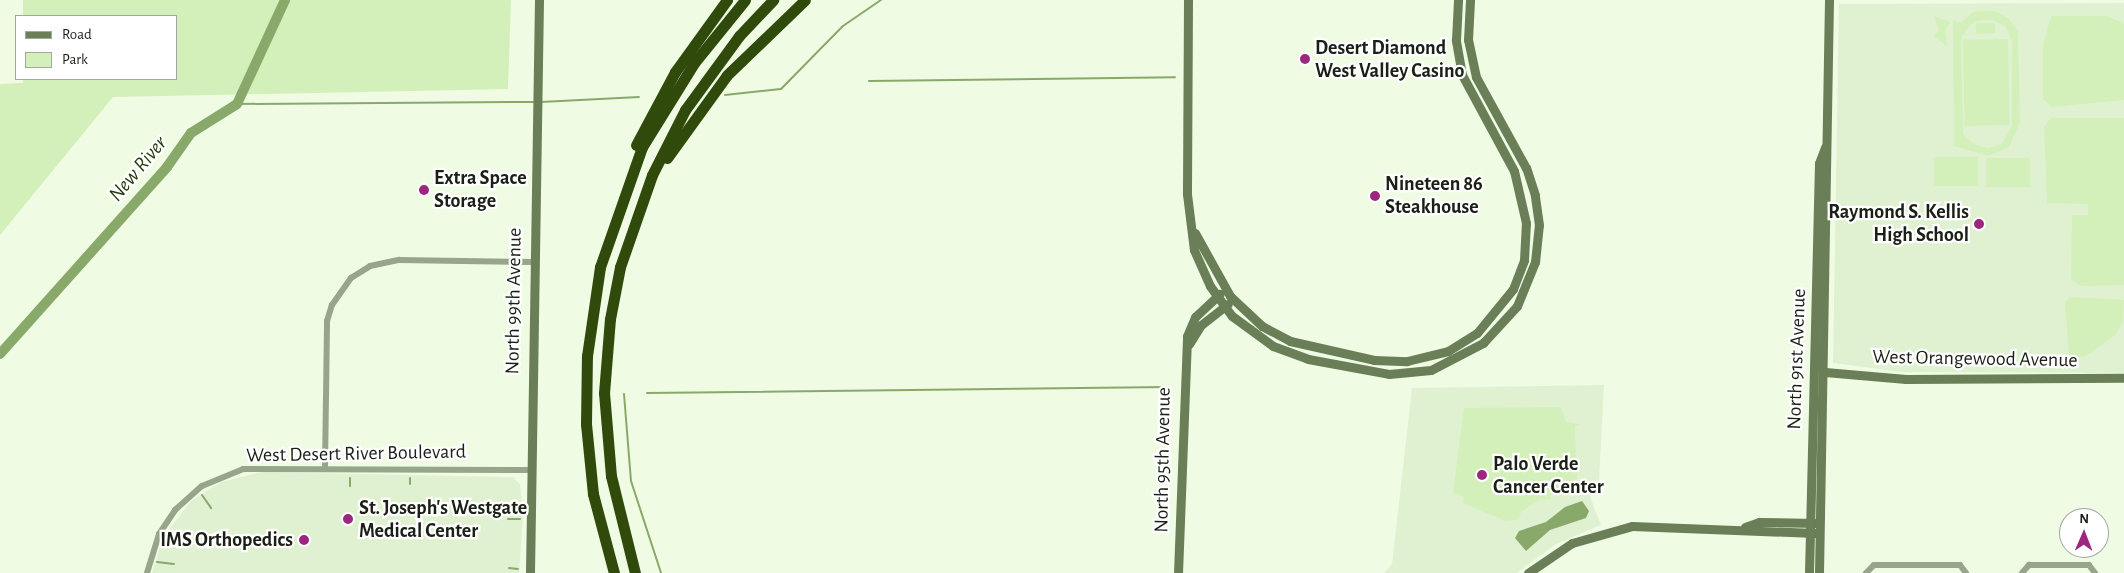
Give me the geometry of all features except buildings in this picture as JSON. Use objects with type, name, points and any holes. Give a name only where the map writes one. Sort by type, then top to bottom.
[{"type":"highway","points":[[614,573],[594,494],[587,447],[590,324],[594,264],[623,172],[675,72],[727,0]]},
{"type":"highway","points":[[590,324],[610,228],[642,147],[694,63],[745,0]]},
{"type":"highway","points":[[635,573],[615,496],[606,371],[613,301],[634,219],[685,110],[739,36],[773,0]]},
{"type":"highway","points":[[634,219],[681,135],[710,95],[760,39],[805,0]]},
{"type":"highway","points":[[615,496],[642,573]]},
{"type":"street","name":"North 99th Avenue","points":[[530,573],[534,115],[539,0]]},
{"type":"street","points":[[1188,0],[1186,174],[1195,233],[1197,262],[1224,307],[1256,336],[1285,352],[1371,372],[1431,370],[1483,343],[1523,296],[1535,264],[1539,235],[1537,203],[1526,168],[1491,108],[1470,56],[1470,0]]},
{"type":"street","points":[[1195,233],[1226,290],[1234,300],[1262,326],[1290,341],[1374,360],[1428,358],[1477,333],[1513,289],[1524,260],[1527,233],[1517,179],[1480,114],[1459,62],[1458,0]]},
{"type":"street","name":"North 91st Avenue","points":[[1819,573],[1828,223],[1825,146],[1829,0]]},
{"type":"street","points":[[1480,114],[1491,108]]},
{"type":"street","name":"North 91st Avenue","points":[[1809,573],[1819,163],[1825,146]]},
{"type":"street","points":[[1818,223],[1828,223]]},
{"type":"street","points":[[325,468],[327,321],[332,305],[351,278],[383,261],[532,262]]},
{"type":"street","name":"North 95th Avenue","points":[[1178,573],[1186,349],[1192,322],[1226,290]]},
{"type":"street","name":"North 95th Avenue","points":[[1186,349],[1201,325],[1234,300]]},
{"type":"street","points":[[1816,316],[1824,372]]},
{"type":"street","name":"West Orangewood Avenue","points":[[1824,372],[1906,379],[2124,378]]},
{"type":"street","name":"West Desert River Boulevard","points":[[147,573],[163,526],[202,486],[254,467],[530,470]]},
{"type":"street","points":[[1528,573],[1572,543],[1618,528],[1745,527],[1759,522],[1820,523]]},
{"type":"street","points":[[1745,527],[1759,532],[1820,533]]},
{"type":"street","points":[[1867,570],[1966,570]]},
{"type":"street","points":[[2023,570],[2094,570]]},
{"type":"shaded area","name":"Raymond S. Kellis High School","points":[[2124,3],[2124,373],[1901,372],[1833,363],[1839,4]]},
{"type":"shaded area","points":[[1604,385],[1599,481],[1597,490],[1589,494],[1601,525],[1556,544],[1517,573],[1384,573],[1392,564],[1412,388]]},
{"type":"shaded area","name":"St. Joseph's Westgate Medical Center","points":[[261,472],[513,477],[520,484],[523,515],[519,573],[152,573],[163,537],[191,501],[221,482]]},
{"type":"shaded area","points":[[1582,501],[1589,511],[1586,518],[1550,530],[1526,551],[1515,538],[1519,531],[1546,522],[1565,507]]},
{"type":"green space","points":[[23,0],[511,0],[508,89],[113,97],[0,235],[0,84],[23,83],[23,80],[178,80],[178,15],[23,15]]},
{"type":"green space","points":[[1994,11],[2009,19],[2018,32],[2020,122],[2009,147],[1988,156],[1954,146],[1953,21],[1961,23],[1973,12]],"holes":[[[1990,19],[2005,26],[2012,41],[2012,126],[2002,144],[1988,148],[1975,145],[1963,134],[1962,35],[1995,33],[1995,23],[1976,23],[1976,34],[1963,34],[1975,21]]]},
{"type":"green space","points":[[1934,16],[1950,22],[1945,30],[1947,46],[1933,36],[1939,30]]},
{"type":"green space","points":[[2051,16],[2107,16],[2124,24],[2124,100],[2052,107],[2043,99],[2043,46]]},
{"type":"green space","points":[[2008,39],[2010,125],[1965,126],[1963,40]]},
{"type":"green space","points":[[2051,118],[2124,118],[2124,285],[2080,286],[2071,279],[2072,215],[2088,215],[2088,204],[2047,203],[2044,127]]},
{"type":"green space","points":[[1934,157],[1978,157],[1978,186],[1934,186]]},
{"type":"green space","points":[[1986,158],[2030,158],[2030,187],[1986,187]]},
{"type":"green space","points":[[2070,297],[2124,300],[2123,321],[2115,335],[2086,356],[2069,357],[2065,302]]},
{"type":"green space","points":[[1561,407],[1566,422],[1579,424],[1575,427],[1577,488],[1556,492],[1550,495],[1551,499],[1539,500],[1521,512],[1519,519],[1506,521],[1463,503],[1464,497],[1453,493],[1464,408]]},
{"type":"waterway","name":"New River","points":[[0,354],[167,167],[191,133],[237,104],[285,0]]},
{"type":"waterway","points":[[725,95],[781,89],[843,26],[881,0]]},
{"type":"waterway","points":[[869,81],[1175,77]]},
{"type":"waterway","points":[[541,102],[639,97]]},
{"type":"waterway","points":[[237,104],[534,102]]},
{"type":"waterway","points":[[647,393],[1167,387]]},
{"type":"waterway","points":[[624,394],[631,481],[661,573]]},
{"type":"waterway","points":[[350,478],[350,486]]},
{"type":"waterway","points":[[410,478],[410,484]]},
{"type":"waterway","points":[[202,495],[211,508]]},
{"type":"waterway","points":[[508,519],[520,519]]},
{"type":"waterway","points":[[157,562],[174,564]]},
{"type":"waterway","points":[[509,568],[518,569]]},
{"type":"place","name":"Desert Diamond West Valley Casino","points":[[1305,59]]},
{"type":"place","name":"Extra Space Storage","points":[[424,190]]},
{"type":"place","name":"Nineteen 86 Steakhouse","points":[[1375,196]]},
{"type":"place","name":"Raymond S. Kellis High School","points":[[1979,224]]},
{"type":"place","name":"Palo Verde Cancer Center","points":[[1482,475]]},
{"type":"place","name":"St. Joseph's Westgate Medical Center","points":[[348,519]]},
{"type":"place","name":"IMS Orthopedics","points":[[304,540]]}]
